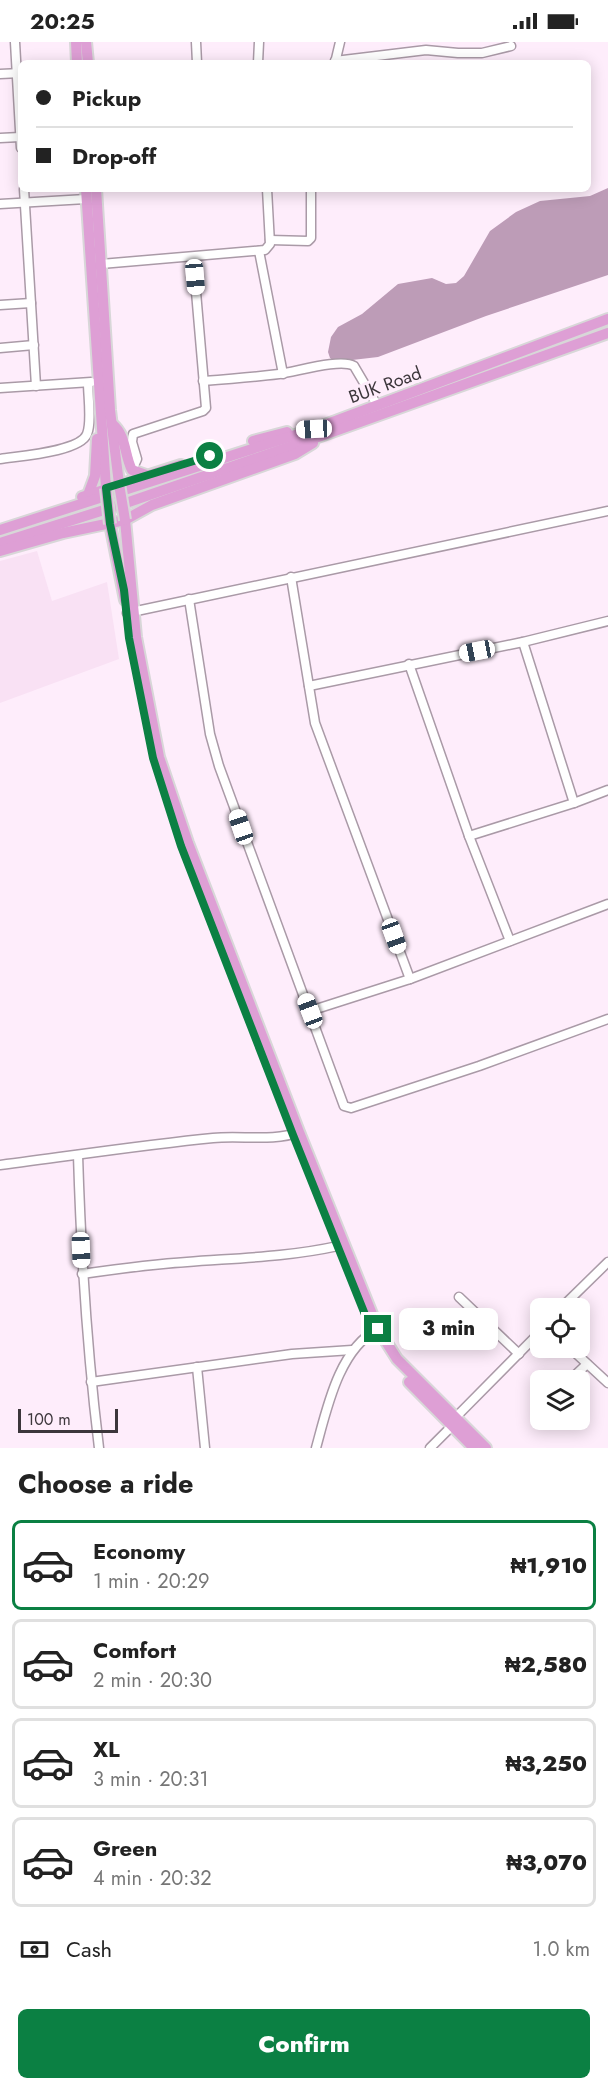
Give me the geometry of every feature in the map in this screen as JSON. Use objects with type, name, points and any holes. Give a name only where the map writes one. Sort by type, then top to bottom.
[{"type":"main road","points":[[76,42],[77,60]]},
{"type":"main road","points":[[86,42],[88,60]]},
{"type":"main road","points":[[96,192],[106,426],[106,488],[110,524],[130,612]]},
{"type":"main road","points":[[86,194],[93,382],[106,426],[125,520],[130,612],[140,698],[153,758],[181,846],[375,1330]]},
{"type":"main road","name":"BUK Road","points":[[0,528],[318,433],[377,405],[536,348],[608,319]]},
{"type":"main road","name":"BUK Road","points":[[0,543],[123,504],[318,433],[608,333]]},
{"type":"main road","points":[[106,426],[122,436],[132,471],[146,475]]},
{"type":"main road","points":[[88,495],[95,476],[96,443],[106,426]]},
{"type":"main road","points":[[0,528],[106,488],[273,435],[318,433]]},
{"type":"main road","points":[[0,551],[63,533],[125,520],[152,505],[295,454],[318,433]]},
{"type":"main road","points":[[296,1133],[338,1246],[392,1364],[454,1422],[486,1448]]},
{"type":"main road","points":[[454,1422],[474,1448]]},
{"type":"street","points":[[15,42],[18,65]]},
{"type":"street","points":[[196,42],[197,60]]},
{"type":"street","points":[[258,60],[259,42]]},
{"type":"street","points":[[336,60],[340,42]]},
{"type":"street","points":[[346,60],[426,46],[458,53],[482,53],[511,46]]},
{"type":"street","points":[[0,74],[18,73]]},
{"type":"street","points":[[0,138],[18,137]]},
{"type":"street","points":[[24,192],[36,386]]},
{"type":"street","points":[[100,264],[259,251],[269,248],[267,192]]},
{"type":"street","points":[[270,240],[308,241],[311,238],[311,192]]},
{"type":"street","points":[[0,204],[86,194]]},
{"type":"street","points":[[259,251],[283,374]]},
{"type":"street","points":[[132,471],[137,459],[132,442],[133,434],[203,411],[206,408],[193,256]]},
{"type":"street","points":[[0,305],[31,303]]},
{"type":"street","points":[[0,348],[34,345]]},
{"type":"street","points":[[203,381],[283,374],[325,366],[351,364],[377,405]]},
{"type":"street","points":[[0,388],[93,382],[87,434],[82,440],[57,450],[0,459]]},
{"type":"street","points":[[130,612],[608,511]]},
{"type":"street","points":[[291,577],[315,723],[410,979]]},
{"type":"street","points":[[189,599],[210,734],[216,756],[344,1106],[348,1108],[479,1066],[608,1019]]},
{"type":"street","points":[[309,686],[523,642],[608,621]]},
{"type":"street","points":[[523,642],[574,803]]},
{"type":"street","points":[[410,664],[469,836],[510,941]]},
{"type":"street","points":[[469,836],[608,790]]},
{"type":"street","points":[[310,1011],[410,979],[608,904]]},
{"type":"street","points":[[0,1165],[233,1136],[260,1137],[296,1133]]},
{"type":"street","points":[[78,1155],[82,1274],[99,1448]]},
{"type":"street","points":[[82,1274],[148,1265],[237,1260],[302,1253],[338,1246]]},
{"type":"street","points":[[571,1298],[608,1263]]},
{"type":"street","points":[[459,1297],[519,1354]]},
{"type":"street","points":[[316,1448],[328,1403],[352,1350],[375,1330]]},
{"type":"street","points":[[430,1448],[530,1342]]},
{"type":"street","points":[[91,1382],[292,1354],[352,1350]]},
{"type":"street","points":[[581,1358],[608,1383]]},
{"type":"street","points":[[581,1370],[587,1364]]},
{"type":"street","points":[[197,1366],[205,1448]]},
{"type":"shaded area","points":[[608,188],[608,275],[486,316],[378,357],[335,362],[330,358],[328,352],[331,337],[338,327],[362,314],[398,284],[432,278],[446,284],[456,283],[464,276],[490,231],[516,212],[540,201],[590,196]]},
{"type":"shaded area","points":[[37,551],[52,601],[107,582],[119,659],[0,703],[0,561]]},
{"type":"route","points":[[210,456],[106,488],[110,524],[124,590],[129,638],[140,698],[153,758],[181,846],[372,1332],[378,1329]]}]
